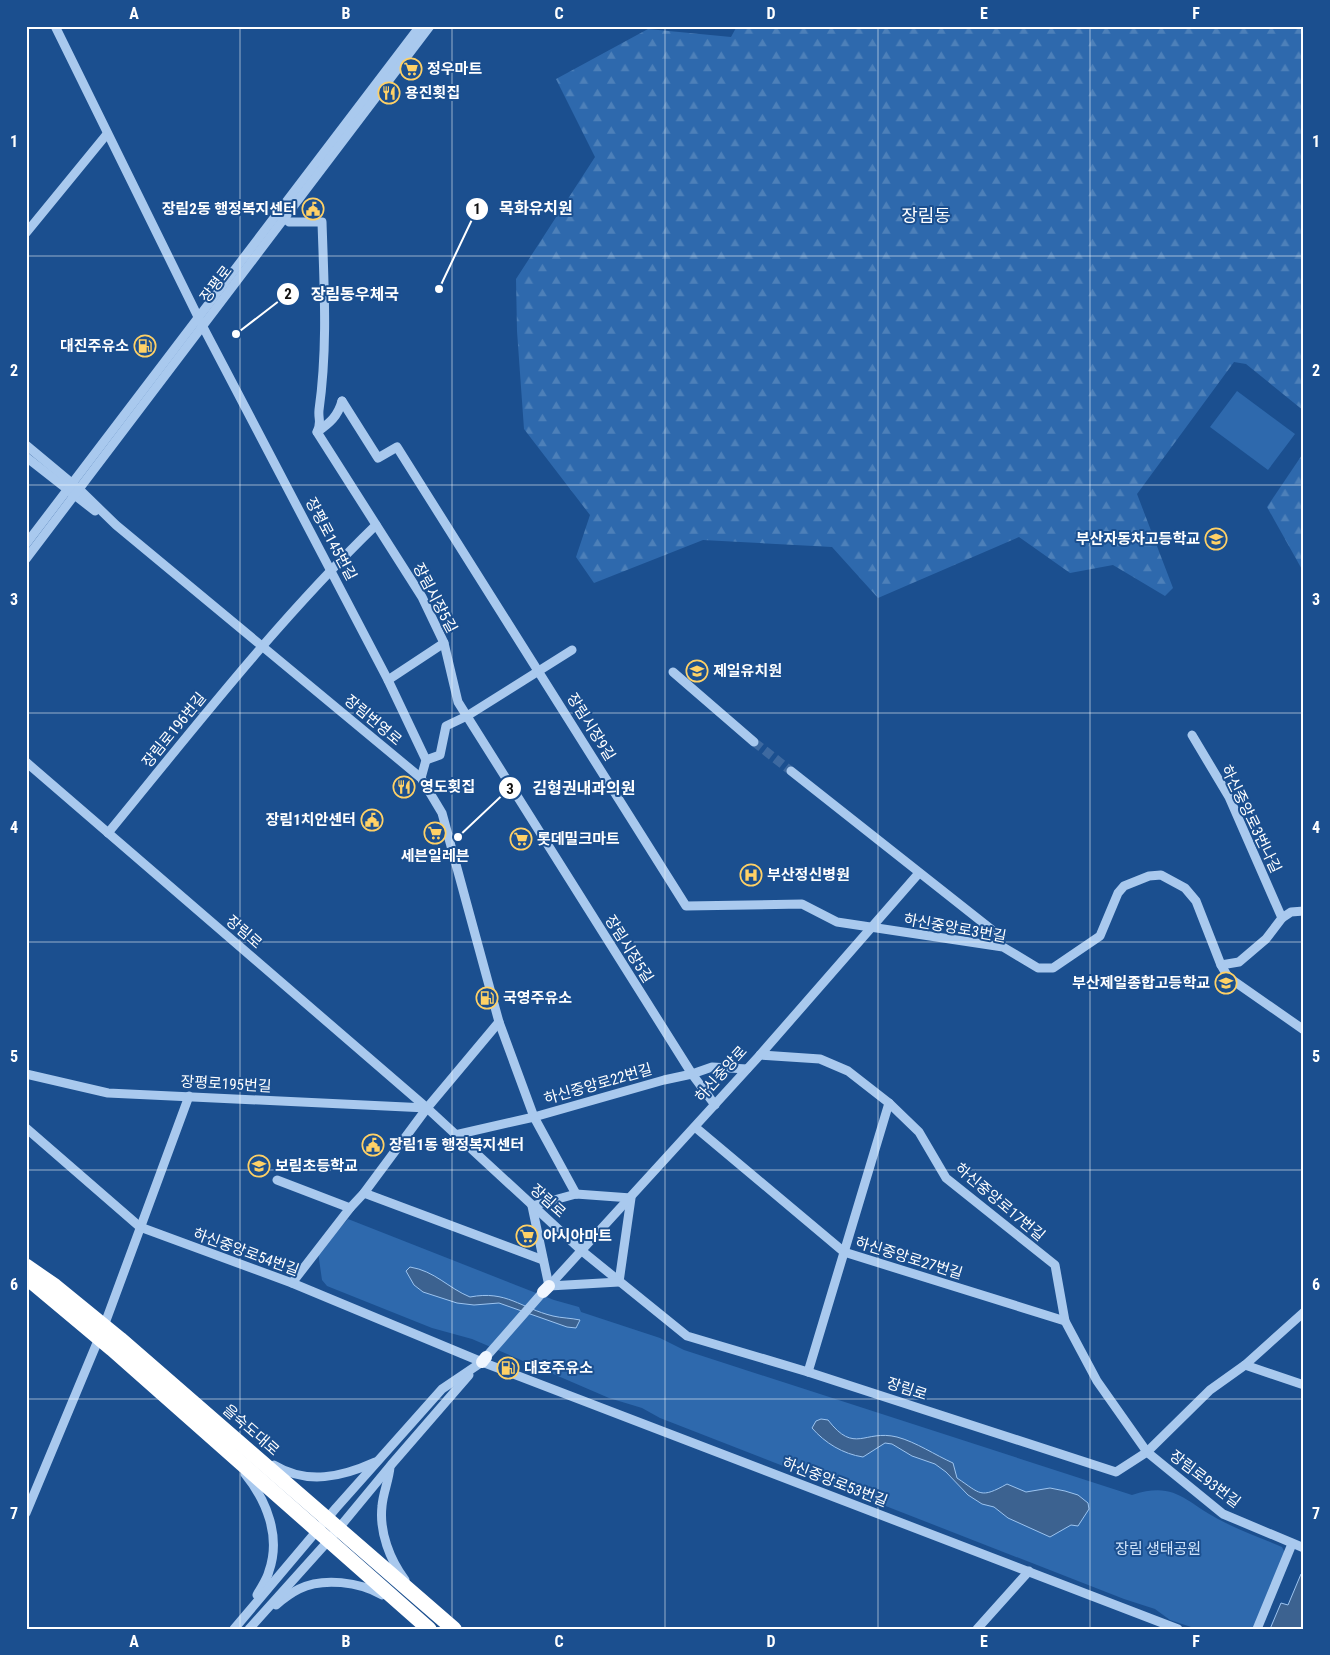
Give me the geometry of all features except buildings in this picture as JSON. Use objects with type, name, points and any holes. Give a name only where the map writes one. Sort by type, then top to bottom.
[{"type":"highway","points":[[26,1266],[50,1290]]},
{"type":"highway","points":[[26,1277],[50,1290]]},
{"type":"highway","name":"을숙도대로","points":[[50,1290],[246,1449],[429,1629]]},
{"type":"highway","name":"을숙도대로","points":[[101,1332],[227,1450],[417,1597],[454,1629]]},
{"type":"main road","name":"을숙도대로","points":[[26,1258],[50,1290]]},
{"type":"main road","name":"을숙도대로","points":[[26,1283],[50,1290]]},
{"type":"street","name":"장평로145번길","points":[[55,26],[200,321],[331,568],[426,760]]},
{"type":"street","name":"장평로","points":[[26,559],[73,490],[390,71],[420,26]]},
{"type":"street","name":"장평로","points":[[390,71],[430,26]]},
{"type":"street","points":[[26,233],[107,134]]},
{"type":"street","points":[[281,214],[289,222],[322,222],[326,365],[319,413],[321,422],[317,432]]},
{"type":"street","name":"장림시장9길","points":[[317,432],[330,424],[339,413],[342,400],[378,458],[397,447],[686,906],[802,904],[837,922],[870,928]]},
{"type":"street","name":"장림시장5길","points":[[317,432],[422,597],[444,643],[458,702],[466,716],[692,1074],[715,1105]]},
{"type":"street","points":[[26,445],[73,490]]},
{"type":"street","points":[[26,457],[73,490]]},
{"type":"street","name":"장평로","points":[[26,544],[73,490]]},
{"type":"street","name":"장림번영로","points":[[73,490],[421,778],[442,813],[499,1022],[534,1117],[576,1194]]},
{"type":"street","name":"장림로196번길","points":[[108,833],[261,646],[331,568],[376,525]]},
{"type":"street","points":[[388,680],[444,643]]},
{"type":"street","points":[[421,778],[426,760],[440,755],[446,726],[466,716],[572,650]]},
{"type":"street","points":[[673,672],[754,742]]},
{"type":"street","name":"하신중앙로3번나길","points":[[1192,734],[1229,797],[1282,918]]},
{"type":"street","name":"장림로","points":[[26,762],[426,1108],[582,1250],[687,1336],[808,1372],[1116,1472],[1147,1452]]},
{"type":"street","points":[[791,771],[996,933]]},
{"type":"street","name":"하신중앙로","points":[[484,1360],[546,1289],[748,1069],[918,873]]},
{"type":"street","name":"하신중앙로3번길","points":[[870,928],[1003,947],[1038,968],[1053,968],[1100,936],[1118,892],[1124,886],[1149,876],[1161,875],[1185,888],[1196,901],[1221,965],[1228,977],[1304,1030]]},
{"type":"street","points":[[1221,965],[1238,962],[1266,939],[1282,918],[1291,912],[1304,910]]},
{"type":"street","points":[[292,1283],[350,1208],[364,1193],[426,1108],[499,1022]]},
{"type":"street","name":"하신중앙로17번길","points":[[760,1055],[820,1059],[848,1071],[889,1104],[919,1132],[946,1178],[1055,1265],[1065,1321],[1097,1381],[1147,1452]]},
{"type":"street","name":"하신중앙로22번길","points":[[456,1135],[534,1117],[664,1080],[692,1074],[712,1066],[748,1069]]},
{"type":"street","name":"장평로195번길","points":[[26,1074],[108,1093],[426,1108]]},
{"type":"street","points":[[26,1513],[101,1332],[190,1096]]},
{"type":"street","points":[[808,1372],[889,1104]]},
{"type":"street","name":"하신중앙로27번길","points":[[695,1127],[844,1252],[1065,1321]]},
{"type":"street","name":"하신중앙로54번길","points":[[26,1128],[140,1227],[292,1283],[484,1360]]},
{"type":"street","points":[[277,1180],[350,1208]]},
{"type":"street","points":[[364,1193],[543,1260]]},
{"type":"street","points":[[576,1194],[630,1198],[619,1282],[546,1289],[543,1260],[532,1206],[576,1194]]},
{"type":"street","points":[[1147,1452],[1210,1390],[1245,1366],[1304,1312]]},
{"type":"street","points":[[249,1629],[328,1530],[378,1461],[442,1389],[484,1360]]},
{"type":"street","points":[[234,1629],[391,1465],[484,1360]]},
{"type":"street","name":"하신중앙로53번길","points":[[484,1360],[1178,1629]]},
{"type":"street","points":[[1245,1366],[1304,1385]]},
{"type":"street","points":[[246,1449],[284,1471],[306,1477],[342,1475],[378,1461]]},
{"type":"street","points":[[227,1450],[259,1491],[269,1512],[273,1536],[270,1569],[257,1594],[257,1603]]},
{"type":"street","name":"장림로93번길","points":[[1147,1452],[1223,1514],[1304,1548]]},
{"type":"street","points":[[391,1465],[382,1505],[383,1526],[389,1551],[397,1569],[417,1597]]},
{"type":"street","points":[[1257,1629],[1292,1544]]},
{"type":"street","points":[[977,1629],[1029,1571]]},
{"type":"street","points":[[265,1611],[299,1588],[330,1582],[353,1584],[373,1589],[404,1606]]},
{"type":"green space","points":[[737,26],[1304,26],[1304,411],[1246,364],[1234,362],[1137,494],[1173,588],[1165,596],[1113,565],[1070,573],[1019,537],[878,598],[832,547],[703,540],[594,583],[576,557],[590,515],[524,429],[517,331],[516,279],[595,157],[556,79],[648,29],[731,37]]},
{"type":"green space","points":[[1237,391],[1295,434],[1268,470],[1210,427]]},
{"type":"green space","points":[[1304,452],[1304,573],[1267,507]]},
{"type":"green space","name":"장림 생태공원","points":[[348,1219],[554,1300],[579,1307],[581,1312],[660,1338],[684,1350],[1132,1495],[1159,1490],[1178,1495],[1226,1523],[1282,1547],[1285,1553],[1254,1629],[1197,1629],[1170,1620],[1155,1609],[1124,1599],[660,1418],[642,1408],[609,1398],[472,1339],[432,1328],[327,1286],[322,1280],[318,1252]]},
{"type":"shaded area","points":[[410,1267],[427,1272],[470,1297],[483,1295],[504,1298],[541,1313],[580,1320],[576,1328],[567,1327],[499,1303],[474,1305],[457,1303],[423,1292],[414,1285],[406,1271]]},
{"type":"shaded area","points":[[821,1419],[828,1420],[837,1430],[853,1439],[886,1435],[911,1442],[953,1463],[957,1478],[981,1493],[991,1492],[1007,1484],[1026,1492],[1050,1488],[1078,1495],[1088,1503],[1089,1509],[1078,1526],[1071,1525],[1050,1537],[1008,1518],[994,1507],[982,1504],[968,1495],[946,1472],[935,1464],[912,1456],[892,1444],[885,1443],[863,1457],[842,1450],[829,1443],[812,1428],[816,1421]]},
{"type":"shaded area","points":[[1304,1573],[1304,1629],[1270,1629],[1281,1603],[1288,1605],[1301,1574]]},
{"type":"tunnel","points":[[754,742],[791,771]]},
{"type":"place","name":"정우마트","points":[[411,69]]},
{"type":"place","name":"용진횟집","points":[[389,93]]},
{"type":"place","name":"장림2동 행정복지센터","points":[[313,209]]},
{"type":"place","name":"목화유치원","points":[[439,289]]},
{"type":"place","name":"장림동우체국","points":[[236,334]]},
{"type":"place","name":"대진주유소","points":[[145,346]]},
{"type":"place","name":"부산자동차고등학교","points":[[1216,539]]},
{"type":"place","name":"제일유치원","points":[[697,671]]},
{"type":"place","name":"영도횟집","points":[[404,787]]},
{"type":"place","name":"장림1치안센터","points":[[372,820]]},
{"type":"place","name":"세븐일레븐","points":[[435,833]]},
{"type":"place","name":"김형권내과의원","points":[[458,837]]},
{"type":"place","name":"롯데밀크마트","points":[[521,839]]},
{"type":"place","name":"부산정신병원","points":[[751,875]]},
{"type":"place","name":"부산제일종합고등학교","points":[[1226,983]]},
{"type":"place","name":"국영주유소","points":[[487,998]]},
{"type":"place","name":"장림1동 행정복지센터","points":[[373,1145]]},
{"type":"place","name":"보림초등학교","points":[[259,1166]]},
{"type":"place","name":"아시아마트","points":[[527,1236]]},
{"type":"place","name":"대호주유소","points":[[508,1368]]},
{"type":"district","name":"장림동","points":[[926,216]]}]
